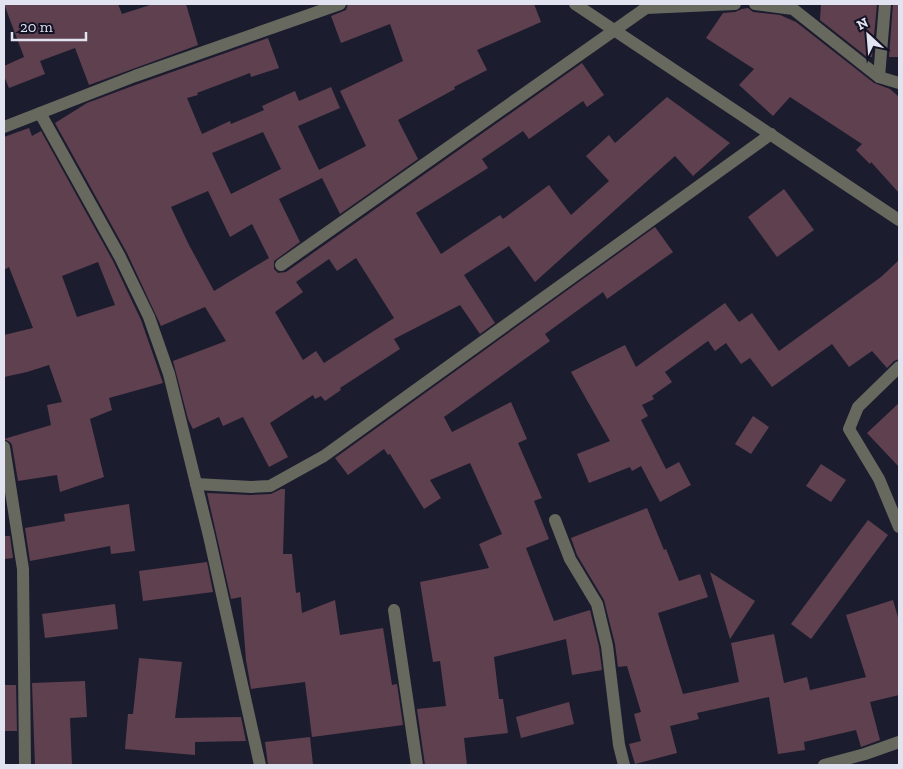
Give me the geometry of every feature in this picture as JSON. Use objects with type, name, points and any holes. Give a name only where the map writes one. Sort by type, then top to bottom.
[{"type":"street","points":[[4,128],[135,76],[340,4]]},
{"type":"street","points":[[575,4],[899,220]]},
{"type":"street","points":[[281,265],[615,30],[645,6],[735,4]]},
{"type":"street","points":[[755,4],[794,9],[879,76],[899,83]]},
{"type":"street","points":[[879,76],[885,4]]},
{"type":"street","points":[[40,114],[120,257],[148,317],[169,374],[260,765]]},
{"type":"street","points":[[196,484],[251,487],[270,486],[324,456],[771,134]]},
{"type":"street","points":[[899,367],[858,407],[849,429],[878,479],[899,527]]},
{"type":"street","points":[[4,447],[23,569],[26,765]]},
{"type":"street","points":[[555,520],[570,559],[597,604],[607,646],[619,745],[624,765]]},
{"type":"street","points":[[394,610],[417,765]]},
{"type":"street","points":[[824,765],[865,754],[899,742]]},
{"type":"building","points":[[4,4],[118,4],[122,14],[153,4],[186,4],[198,45],[89,85],[75,48],[40,61],[45,74],[9,88],[4,76],[4,66],[24,57]]},
{"type":"building","points":[[348,4],[534,4],[541,22],[477,50],[487,70],[398,120],[418,159],[340,214],[322,178],[279,199],[300,242],[274,261],[274,269],[278,273],[286,272],[582,63],[604,95],[587,107],[583,101],[529,139],[523,131],[482,159],[488,168],[416,213],[441,254],[500,215],[503,219],[549,185],[571,215],[609,181],[586,156],[609,135],[615,143],[667,97],[730,143],[693,176],[675,156],[535,282],[509,246],[464,275],[495,323],[480,334],[460,305],[394,339],[400,349],[340,388],[341,390],[325,401],[321,396],[315,399],[313,395],[270,423],[288,457],[269,467],[243,417],[223,426],[219,417],[193,429],[188,419],[173,361],[226,341],[205,307],[161,326],[127,253],[55,123],[87,103],[268,38],[279,68],[251,77],[250,73],[187,98],[202,134],[230,121],[231,124],[264,110],[262,106],[295,91],[299,101],[331,87],[340,108],[298,126],[319,170],[366,146],[340,91],[403,61],[390,24],[341,43],[331,16],[346,10]],"holes":[[[263,132],[281,169],[231,194],[212,153]],[[208,191],[230,237],[252,224],[269,258],[214,291],[171,207]],[[356,258],[394,318],[324,363],[316,351],[303,360],[275,312],[303,292],[296,282],[329,259],[337,271]]]},
{"type":"building","points":[[821,4],[877,4],[872,57],[867,57],[820,20]]},
{"type":"building","points":[[893,4],[899,4],[899,57],[889,57]]},
{"type":"building","points":[[748,8],[753,12],[780,15],[796,22],[874,83],[890,89],[899,97],[899,193],[871,162],[870,164],[856,150],[862,144],[790,97],[773,116],[739,85],[754,69],[706,38],[723,13]]},
{"type":"building","points":[[29,128],[32,136],[41,131],[113,261],[141,320],[163,383],[109,398],[112,410],[90,419],[104,477],[60,492],[57,475],[18,481],[12,445],[4,439],[51,425],[47,405],[62,402],[49,365],[4,377],[4,335],[33,328],[9,267],[4,270],[4,137]],"holes":[[[98,262],[115,305],[77,317],[62,276]]]},
{"type":"building","points":[[784,189],[814,230],[777,257],[748,217]]},
{"type":"building","points":[[655,227],[673,252],[607,299],[603,292],[545,334],[550,341],[444,417],[452,432],[511,402],[527,439],[518,443],[542,498],[534,501],[549,539],[526,548],[554,621],[590,610],[599,647],[602,670],[572,675],[566,639],[494,657],[499,699],[503,699],[508,733],[464,738],[467,765],[425,765],[417,709],[446,706],[440,661],[433,662],[420,582],[489,568],[479,544],[502,534],[470,463],[430,480],[441,498],[424,509],[390,454],[388,455],[384,449],[348,475],[335,458]]},
{"type":"building","points":[[899,260],[899,359],[887,368],[872,351],[849,367],[832,344],[772,387],[750,358],[741,364],[726,343],[715,351],[708,341],[665,372],[672,382],[652,396],[654,399],[642,405],[648,416],[641,420],[666,469],[679,462],[691,485],[660,502],[641,466],[632,471],[630,467],[589,483],[577,454],[610,441],[571,372],[625,345],[636,367],[725,303],[739,322],[752,313],[779,351],[881,277]]},
{"type":"building","points":[[899,403],[899,467],[867,433]]},
{"type":"building","points":[[753,416],[769,427],[751,454],[735,444]]},
{"type":"building","points":[[821,464],[846,480],[831,502],[806,486]]},
{"type":"building","points":[[285,489],[283,554],[292,554],[296,593],[300,592],[302,613],[335,600],[340,635],[383,628],[392,685],[397,684],[403,725],[312,737],[305,682],[251,689],[246,660],[241,597],[231,599],[207,493],[271,494]]},
{"type":"building","points":[[129,504],[135,551],[111,554],[110,546],[30,561],[25,528],[65,521],[64,514]]},
{"type":"building","points":[[647,508],[679,581],[700,574],[708,597],[658,613],[683,694],[739,682],[731,643],[774,634],[784,683],[807,677],[810,690],[866,677],[846,615],[893,600],[899,621],[899,695],[870,702],[880,740],[861,747],[856,730],[804,742],[805,750],[778,754],[769,697],[697,713],[699,719],[670,726],[677,753],[635,764],[629,744],[641,741],[634,714],[641,712],[627,666],[618,667],[615,644],[604,600],[577,555],[571,538]]},
{"type":"building","points":[[868,520],[888,535],[811,639],[791,624]]},
{"type":"building","points":[[4,536],[10,536],[13,558],[4,559]]},
{"type":"building","points":[[207,562],[213,592],[143,601],[139,571]]},
{"type":"building","points":[[710,572],[755,601],[730,639]]},
{"type":"building","points":[[115,604],[118,629],[45,638],[42,614]]},
{"type":"building","points":[[139,658],[182,662],[175,718],[241,717],[246,741],[195,742],[195,755],[125,749],[128,714],[133,714]]},
{"type":"building","points":[[85,681],[87,717],[70,718],[72,765],[35,765],[32,683]]},
{"type":"building","points":[[4,685],[16,685],[17,731],[4,731]]},
{"type":"building","points":[[569,702],[574,724],[521,738],[516,717]]},
{"type":"building","points":[[310,737],[313,765],[268,765],[265,742]]}]
